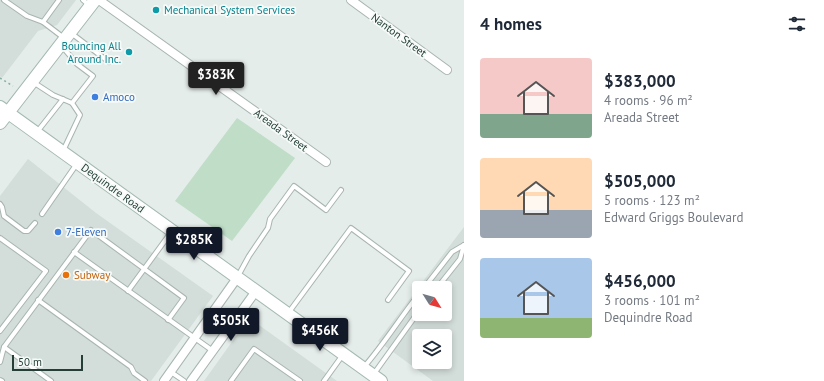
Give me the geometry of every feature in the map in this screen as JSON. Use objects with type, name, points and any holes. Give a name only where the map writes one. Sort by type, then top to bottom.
[{"type":"main road","points":[[0,123],[4,110],[32,82],[92,1]]},
{"type":"main road","name":"Dequindre Road","points":[[4,110],[377,378]]},
{"type":"street","name":"Nanton Street","points":[[351,0],[447,70]]},
{"type":"street","name":"Areada Street","points":[[92,1],[326,162]]},
{"type":"street","points":[[164,381],[237,278]]},
{"type":"street","points":[[191,381],[256,291]]},
{"type":"lane","points":[[4,0],[27,16],[43,22],[65,39],[109,62]]},
{"type":"lane","points":[[43,22],[59,0]]},
{"type":"lane","points":[[65,39],[77,64],[93,76],[72,103]]},
{"type":"lane","points":[[32,82],[52,95],[72,103],[80,115],[62,152]]},
{"type":"lane","points":[[36,133],[63,99]]},
{"type":"lane","points":[[42,214],[78,163]]},
{"type":"lane","points":[[237,278],[249,256],[268,228],[270,219],[294,186],[326,210],[341,190]]},
{"type":"lane","points":[[0,204],[4,216],[24,231],[28,231],[35,223]]},
{"type":"lane","points":[[287,314],[351,228],[409,271],[388,300]]},
{"type":"lane","points":[[0,362],[4,347],[91,230],[184,298],[168,320]]},
{"type":"lane","points":[[128,291],[172,231]]},
{"type":"lane","points":[[0,238],[46,271],[0,331]]},
{"type":"lane","points":[[429,281],[452,252],[464,245]]},
{"type":"lane","points":[[443,281],[460,259],[464,245]]},
{"type":"lane","points":[[74,252],[168,320],[213,350]]},
{"type":"lane","points":[[38,300],[131,366],[134,373],[145,381]]},
{"type":"lane","points":[[363,368],[380,349],[412,303]]},
{"type":"lane","points":[[377,378],[413,321]]},
{"type":"lane","points":[[4,347],[51,381]]},
{"type":"lane","points":[[231,381],[254,349],[300,381]]},
{"type":"lane","points":[[324,381],[343,354]]},
{"type":"lane","points":[[171,372],[184,381]]},
{"type":"path","points":[[0,78],[13,86]]},
{"type":"shaded area","points":[[0,0],[76,0],[57,25],[38,31],[2,78],[0,76]]},
{"type":"shaded area","points":[[28,159],[96,213],[213,296],[151,381],[0,381],[0,196]]},
{"type":"shaded area","points":[[464,227],[464,381],[433,381],[416,369],[452,369],[452,329],[412,329],[412,366],[378,341],[412,296],[412,321],[452,321],[452,281],[423,281]]},
{"type":"shaded area","points":[[249,318],[337,381],[204,381]]},
{"type":"green space","points":[[237,118],[295,158],[232,241],[175,201]]},
{"type":"place","name":"Mechanical System Services","points":[[156,10]]},
{"type":"place","name":"Bouncing All Around Inc.","points":[[129,52]]},
{"type":"place","name":"Amoco","points":[[95,97]]},
{"type":"place","name":"7-Eleven","points":[[58,232]]},
{"type":"place","name":"Subway","points":[[66,275]]}]
